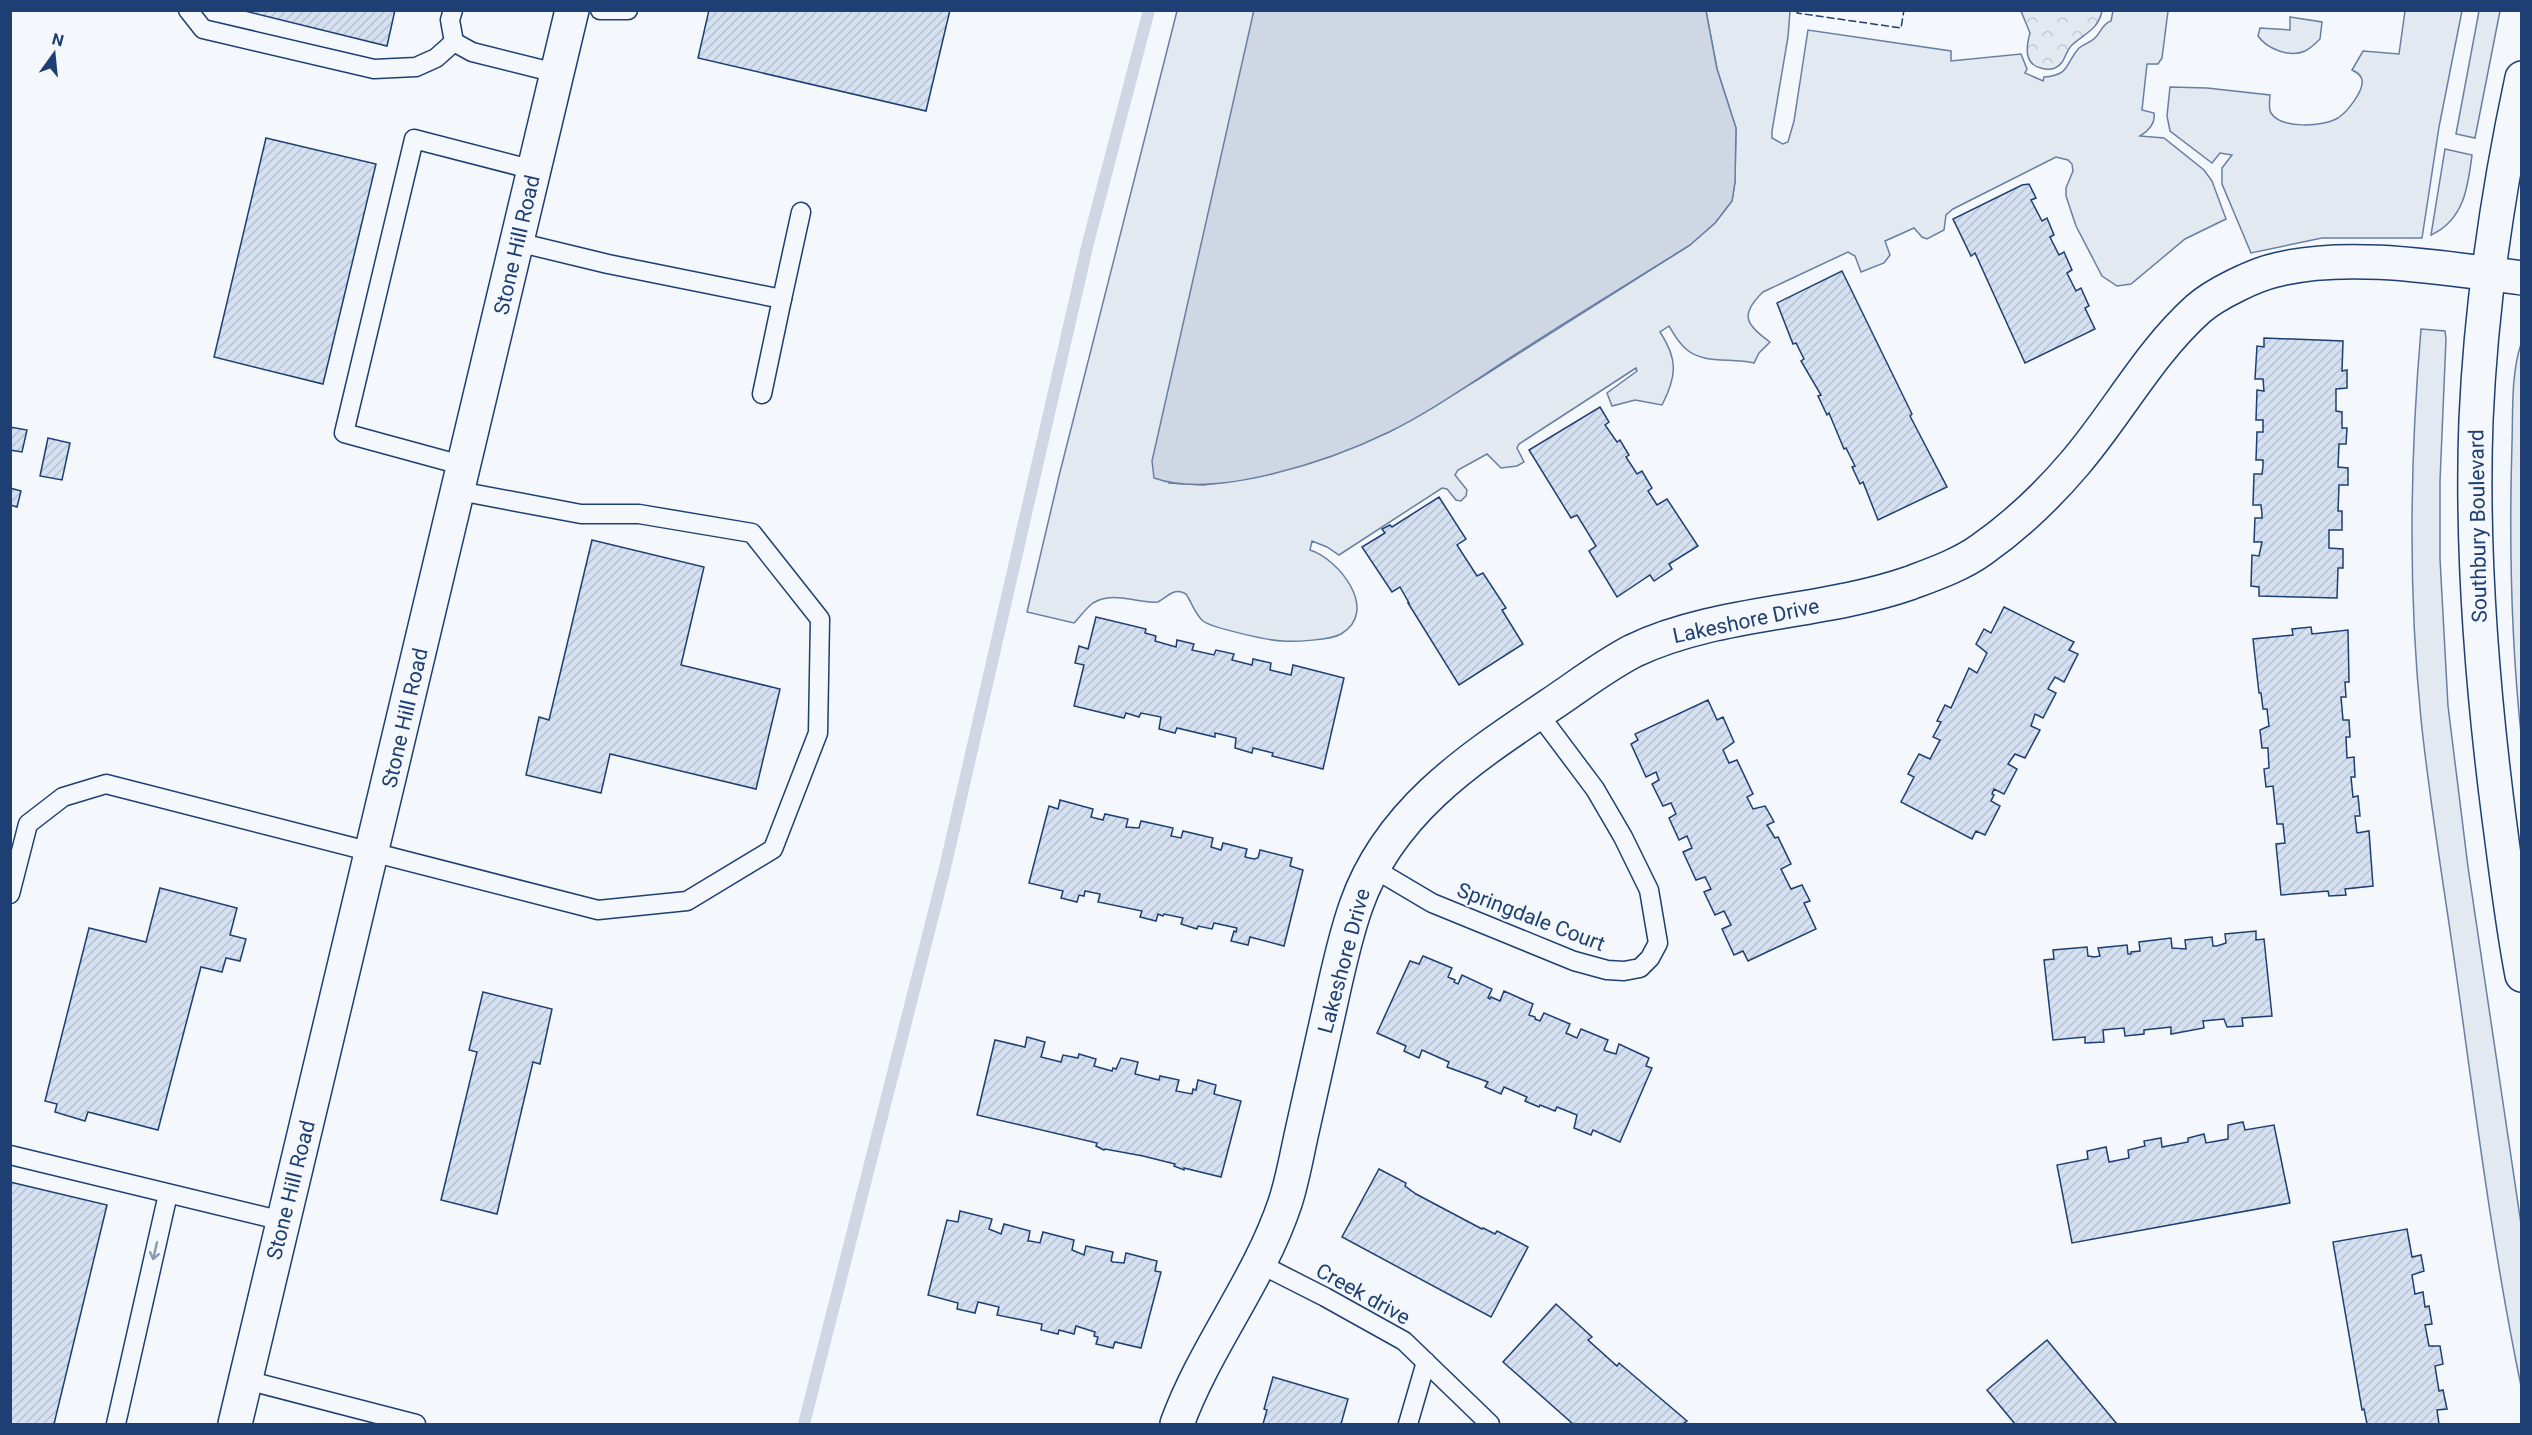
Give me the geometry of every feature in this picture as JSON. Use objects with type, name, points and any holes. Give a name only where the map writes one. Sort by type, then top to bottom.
[{"type":"street","name":"Stone Hill Road","points":[[235,1425],[572,10]]},
{"type":"street","name":"Southbury Boulevard","points":[[2522,78],[2507,152],[2489,274],[2476,418],[2475,509],[2480,629],[2488,728],[2522,975]]},
{"type":"street","name":"Lakeshore Drive","points":[[1177,1425],[1196,1378],[1258,1263],[1287,1199],[1341,956],[1357,903],[1374,868],[1396,832],[1442,782],[1538,713],[1613,663],[1666,638],[1703,627],[1851,600],[1938,573],[1977,553],[2011,527],[2073,466],[2166,343],[2200,307],[2233,288],[2275,270],[2334,262],[2396,264],[2522,278]]},
{"type":"lane","points":[[188,10],[203,29],[374,69],[416,67],[436,58],[454,42]]},
{"type":"lane","points":[[453,10],[450,21],[454,42]]},
{"type":"lane","points":[[600,10],[628,10]]},
{"type":"lane","points":[[454,42],[472,51],[556,73]]},
{"type":"lane","points":[[10,894],[28,824],[63,797],[106,784],[598,910],[687,901],[773,849],[818,733],[819,619],[752,533],[639,514],[581,514],[462,479],[344,433],[414,139],[534,170]]},
{"type":"lane","points":[[762,394],[801,212]]},
{"type":"lane","points":[[517,242],[608,264],[782,299]]},
{"type":"lane","name":"Springdale Court","points":[[1374,868],[1432,903],[1574,961],[1607,970],[1624,971],[1640,968],[1650,958],[1658,943],[1649,890],[1623,837],[1595,789],[1538,713]]},
{"type":"lane","points":[[10,1155],[283,1221]]},
{"type":"lane","points":[[116,1425],[168,1194]]},
{"type":"lane","name":"Creek drive","points":[[1258,1263],[1325,1296],[1404,1341],[1490,1425]]},
{"type":"lane","points":[[1408,1425],[1426,1362]]},
{"type":"lane","points":[[246,1380],[416,1425]]},
{"type":"green space","points":[[2021,10],[2102,11],[2094,27],[2072,45],[2061,63],[2048,70],[2035,66],[2029,59],[2027,49],[2030,33]]},
{"type":"green space","points":[[1177,11],[1254,11],[1169,483],[1204,485],[1256,477],[1323,458],[1389,432],[1477,380],[1690,245],[1715,223],[1732,201],[1735,182],[1736,128],[1717,69],[1706,11],[1790,11],[1788,37],[1772,131],[1772,138],[1783,144],[1788,142],[1794,121],[1808,30],[1951,51],[1951,61],[2021,54],[2027,69],[2025,73],[2043,81],[2044,77],[2063,71],[2079,48],[2097,36],[2111,21],[2113,11],[2168,11],[2162,58],[2158,64],[2147,64],[2142,110],[2154,113],[2154,121],[2140,136],[2164,138],[2204,170],[2212,181],[2226,219],[2185,239],[2131,284],[2117,286],[2102,276],[2076,226],[2066,196],[2066,188],[2073,171],[2072,164],[2068,160],[2056,157],[1953,209],[1946,215],[1944,230],[1927,239],[1914,228],[1885,241],[1890,255],[1884,263],[1861,272],[1855,256],[1848,252],[1763,292],[1751,307],[1748,319],[1755,330],[1770,342],[1759,353],[1754,363],[1710,359],[1693,354],[1681,344],[1669,326],[1660,332],[1670,351],[1673,368],[1671,385],[1662,405],[1635,400],[1612,406],[1607,393],[1637,371],[1636,368],[1519,444],[1517,448],[1524,462],[1517,466],[1501,468],[1487,454],[1458,470],[1455,475],[1467,490],[1466,496],[1461,501],[1456,500],[1447,489],[1442,488],[1339,555],[1312,541],[1310,550],[1321,555],[1343,574],[1356,600],[1357,612],[1352,624],[1341,634],[1321,639],[1289,641],[1266,639],[1229,630],[1203,621],[1186,594],[1181,592],[1171,594],[1158,602],[1117,597],[1101,599],[1090,605],[1074,623],[1027,612],[1059,476]]},
{"type":"green space","points":[[2405,11],[2462,11],[2439,127],[2422,238],[2322,238],[2251,253],[2222,184],[2222,168],[2232,155],[2220,153],[2212,163],[2170,131],[2167,116],[2170,87],[2207,88],[2270,95],[2271,113],[2284,122],[2313,125],[2331,121],[2346,111],[2360,90],[2361,78],[2352,70],[2363,51],[2399,54]]},
{"type":"green space","points":[[2479,11],[2500,11],[2475,138],[2456,134]]},
{"type":"green space","points":[[2290,17],[2322,22],[2320,39],[2305,51],[2286,53],[2267,45],[2258,36],[2260,28],[2290,30]]},
{"type":"green space","points":[[2445,149],[2472,155],[2469,179],[2462,201],[2451,221],[2431,235]]},
{"type":"green space","points":[[2421,329],[2445,331],[2446,339],[2440,481],[2440,559],[2448,706],[2468,867],[2521,1224],[2521,1386],[2486,1183],[2421,719],[2414,622],[2412,524]]},
{"type":"green space","points":[[2521,344],[2521,734],[2513,626],[2511,516],[2513,393]]},
{"type":"shaded area","points":[[1254,10],[1706,11],[1717,69],[1736,128],[1735,182],[1732,201],[1715,223],[1690,245],[1436,406],[1389,432],[1337,454],[1273,474],[1208,484],[1179,483],[1154,478],[1152,461]]},
{"type":"building","points":[[241,10],[395,10],[387,46]]},
{"type":"building","points":[[709,10],[950,10],[926,111],[698,58]]},
{"type":"building","points":[[266,138],[376,164],[323,384],[214,357]]},
{"type":"building","points":[[2029,184],[2036,198],[2031,200],[2042,221],[2047,218],[2054,235],[2050,237],[2059,255],[2064,252],[2072,270],[2067,273],[2076,291],[2081,288],[2089,306],[2085,308],[2095,329],[2025,363],[1975,253],[1971,256],[1953,219],[2022,185]]},
{"type":"building","points":[[1842,271],[1912,414],[1910,416],[1947,487],[1878,520],[1863,482],[1860,484],[1852,467],[1855,466],[1818,396],[1821,395],[1801,361],[1804,359],[1796,343],[1793,344],[1777,303]]},
{"type":"building","points":[[2264,338],[2343,341],[2342,371],[2347,370],[2347,388],[2336,389],[2336,411],[2342,412],[2342,428],[2347,428],[2346,444],[2339,444],[2338,467],[2348,468],[2348,485],[2339,485],[2338,511],[2342,511],[2342,530],[2329,530],[2329,548],[2343,549],[2343,568],[2338,568],[2337,598],[2259,596],[2259,587],[2251,586],[2252,555],[2259,556],[2262,542],[2254,542],[2255,518],[2262,518],[2261,505],[2253,505],[2254,474],[2262,474],[2263,466],[2263,460],[2256,460],[2257,432],[2263,432],[2263,420],[2256,420],[2257,390],[2264,391],[2263,379],[2255,379],[2257,346],[2264,347]]},
{"type":"building","points":[[1600,407],[1609,422],[1605,425],[1617,442],[1620,440],[1629,455],[1626,457],[1637,474],[1642,471],[1652,488],[1648,491],[1657,505],[1667,499],[1698,546],[1669,564],[1672,569],[1654,581],[1650,575],[1617,597],[1589,551],[1596,546],[1577,515],[1571,518],[1529,450]]},
{"type":"building","points":[[10,427],[27,430],[22,452],[10,450]]},
{"type":"building","points":[[48,438],[70,443],[62,480],[40,476]]},
{"type":"building","points":[[10,488],[21,491],[17,507],[10,505]]},
{"type":"building","points":[[1439,497],[1466,539],[1457,545],[1477,576],[1483,573],[1506,608],[1502,610],[1523,644],[1459,685],[1400,587],[1392,592],[1362,547],[1385,533],[1382,529],[1390,525],[1392,527]]},
{"type":"building","points":[[592,540],[704,567],[681,665],[780,689],[756,789],[610,754],[601,793],[526,775],[539,717],[549,720]]},
{"type":"building","points":[[2004,607],[2074,642],[2069,650],[2078,654],[2064,682],[2055,677],[2050,685],[2048,689],[2056,693],[2043,718],[2035,714],[2031,726],[2040,730],[2025,758],[2015,754],[2008,764],[2017,769],[2004,794],[1994,789],[1991,801],[2000,806],[1985,835],[1976,831],[1972,839],[1901,802],[1914,777],[1908,774],[1919,754],[1930,759],[1940,740],[1933,737],[1941,722],[1937,721],[1945,705],[1951,708],[1969,668],[1977,673],[1987,653],[1976,644],[1984,629],[1991,633]]},
{"type":"building","points":[[1096,617],[1146,629],[1145,633],[1156,636],[1155,641],[1176,647],[1177,640],[1194,644],[1192,650],[1214,655],[1216,650],[1234,654],[1232,660],[1252,665],[1253,659],[1271,663],[1270,670],[1291,675],[1293,665],[1344,678],[1323,769],[1272,756],[1273,753],[1253,748],[1252,753],[1235,748],[1236,738],[1215,733],[1215,737],[1177,728],[1175,733],[1159,729],[1161,717],[1141,713],[1139,717],[1126,713],[1124,718],[1074,706],[1084,665],[1075,663],[1079,646],[1088,649]]},
{"type":"building","points":[[2311,627],[2312,634],[2348,630],[2349,682],[2345,682],[2346,697],[2341,697],[2343,720],[2349,720],[2350,737],[2346,737],[2347,758],[2354,757],[2355,777],[2351,777],[2353,797],[2358,796],[2360,816],[2355,816],[2357,833],[2369,831],[2373,886],[2345,889],[2346,895],[2329,896],[2328,891],[2281,895],[2276,844],[2285,843],[2283,824],[2277,824],[2273,786],[2266,787],[2264,769],[2269,768],[2268,748],[2262,748],[2260,730],[2269,726],[2267,709],[2263,709],[2261,693],[2259,693],[2253,639],[2293,635],[2292,629]]},
{"type":"building","points":[[1708,700],[1717,720],[1723,717],[1734,742],[1723,750],[1729,763],[1737,760],[1753,794],[1747,797],[1753,809],[1765,806],[1774,822],[1767,825],[1775,838],[1778,837],[1791,864],[1781,869],[1791,889],[1802,885],[1810,901],[1804,903],[1816,929],[1748,961],[1743,951],[1734,955],[1722,929],[1731,925],[1724,911],[1715,915],[1704,892],[1711,889],[1705,877],[1696,880],[1683,852],[1692,848],[1687,836],[1679,840],[1669,818],[1676,814],[1671,803],[1663,806],[1652,784],[1659,780],[1656,772],[1646,777],[1631,744],[1638,740],[1635,734]]},
{"type":"building","points":[[1060,800],[1093,809],[1091,817],[1103,820],[1105,814],[1128,819],[1126,827],[1139,828],[1141,821],[1173,828],[1171,836],[1181,838],[1183,831],[1213,838],[1211,847],[1221,850],[1223,843],[1247,849],[1245,857],[1258,858],[1260,850],[1292,858],[1290,866],[1303,870],[1284,946],[1250,937],[1248,945],[1231,941],[1237,928],[1214,923],[1212,929],[1198,926],[1197,929],[1181,924],[1183,918],[1164,914],[1163,916],[1158,914],[1156,921],[1140,917],[1142,911],[1098,902],[1100,894],[1085,891],[1084,896],[1079,895],[1077,902],[1061,898],[1063,891],[1029,883],[1049,806],[1058,809]]},
{"type":"building","points":[[160,888],[237,908],[230,935],[246,939],[240,961],[226,958],[222,972],[201,967],[158,1130],[88,1112],[85,1121],[55,1112],[57,1104],[45,1101],[89,928],[146,942]]},
{"type":"building","points":[[2256,931],[2256,940],[2264,939],[2272,1016],[2242,1018],[2243,1026],[2227,1027],[2224,1019],[2203,1021],[2204,1028],[2171,1034],[2171,1027],[2144,1030],[2144,1034],[2125,1036],[2124,1028],[2103,1030],[2104,1042],[2085,1043],[2085,1037],[2053,1040],[2044,960],[2054,959],[2053,950],[2087,947],[2088,956],[2095,957],[2100,956],[2098,948],[2127,945],[2128,954],[2131,954],[2131,952],[2140,951],[2139,942],[2171,938],[2172,948],[2186,949],[2185,940],[2212,937],[2213,946],[2217,946],[2226,943],[2225,934]]},
{"type":"building","points":[[1423,956],[1452,968],[1448,977],[1458,984],[1462,975],[1492,989],[1488,998],[1490,999],[1491,997],[1500,1001],[1504,991],[1533,1004],[1529,1015],[1535,1019],[1540,1021],[1544,1013],[1570,1024],[1566,1033],[1577,1038],[1581,1029],[1608,1040],[1604,1050],[1606,1051],[1616,1054],[1619,1044],[1649,1058],[1646,1066],[1652,1068],[1620,1142],[1593,1130],[1591,1135],[1574,1128],[1577,1115],[1557,1107],[1555,1111],[1540,1105],[1539,1107],[1525,1101],[1527,1097],[1504,1087],[1501,1094],[1485,1087],[1488,1082],[1447,1067],[1449,1062],[1422,1050],[1419,1058],[1404,1051],[1406,1046],[1377,1033],[1410,961],[1419,964]]},
{"type":"building","points":[[483,992],[552,1009],[540,1064],[533,1062],[497,1214],[441,1200],[477,1052],[469,1050]]},
{"type":"building","points":[[1027,1037],[1045,1042],[1041,1057],[1061,1062],[1063,1055],[1078,1058],[1079,1054],[1096,1059],[1094,1066],[1112,1071],[1113,1068],[1116,1069],[1121,1058],[1138,1062],[1135,1074],[1159,1080],[1160,1076],[1179,1080],[1176,1091],[1192,1094],[1193,1089],[1196,1090],[1198,1080],[1216,1085],[1214,1094],[1241,1101],[1221,1177],[1184,1168],[1184,1170],[1174,1166],[1175,1164],[1143,1156],[1104,1150],[1096,1146],[1097,1143],[977,1115],[995,1040],[1025,1047]]},
{"type":"building","points":[[2243,1122],[2245,1130],[2274,1125],[2290,1203],[2072,1243],[2057,1165],[2088,1159],[2087,1151],[2106,1147],[2109,1162],[2129,1158],[2128,1150],[2145,1146],[2144,1141],[2161,1138],[2162,1147],[2188,1142],[2188,1138],[2204,1134],[2206,1143],[2228,1139],[2228,1125]]},
{"type":"building","points":[[1379,1169],[1406,1183],[1405,1186],[1416,1194],[1482,1229],[1495,1234],[1497,1231],[1528,1247],[1491,1317],[1342,1237]]},
{"type":"building","points":[[10,1182],[107,1205],[54,1424],[10,1424]]},
{"type":"building","points":[[960,1211],[992,1219],[989,1229],[1001,1234],[1004,1224],[1030,1231],[1028,1241],[1040,1243],[1043,1232],[1074,1240],[1072,1250],[1084,1255],[1086,1246],[1113,1252],[1111,1261],[1113,1262],[1124,1263],[1126,1253],[1157,1261],[1155,1271],[1161,1272],[1141,1348],[1115,1342],[1113,1348],[1096,1344],[1098,1337],[1094,1336],[1095,1332],[1076,1326],[1074,1334],[1059,1330],[1058,1334],[1041,1330],[1042,1324],[997,1315],[999,1307],[978,1302],[975,1313],[957,1309],[958,1303],[928,1295],[947,1220],[958,1222]]},
{"type":"building","points":[[2407,1229],[2412,1257],[2421,1255],[2424,1271],[2412,1275],[2415,1294],[2423,1292],[2425,1307],[2429,1306],[2432,1324],[2425,1325],[2429,1346],[2440,1346],[2443,1364],[2435,1366],[2439,1391],[2443,1390],[2447,1409],[2437,1410],[2439,1424],[2367,1424],[2364,1409],[2362,1410],[2333,1242]]},
{"type":"building","points":[[1556,1304],[1592,1337],[1588,1340],[1617,1366],[1619,1363],[1687,1421],[1683,1424],[1573,1424],[1503,1362]]},
{"type":"building","points":[[2047,1340],[2117,1424],[2015,1424],[1987,1390]]},
{"type":"building","points":[[1273,1377],[1348,1399],[1341,1424],[1263,1424],[1267,1410],[1264,1409]]},
{"type":"waterway","points":[[804,1424],[944,872],[1088,243],[1149,10]]},
{"type":"fence","points":[[1798,10],[1797,13],[1901,28],[1904,10]]}]
